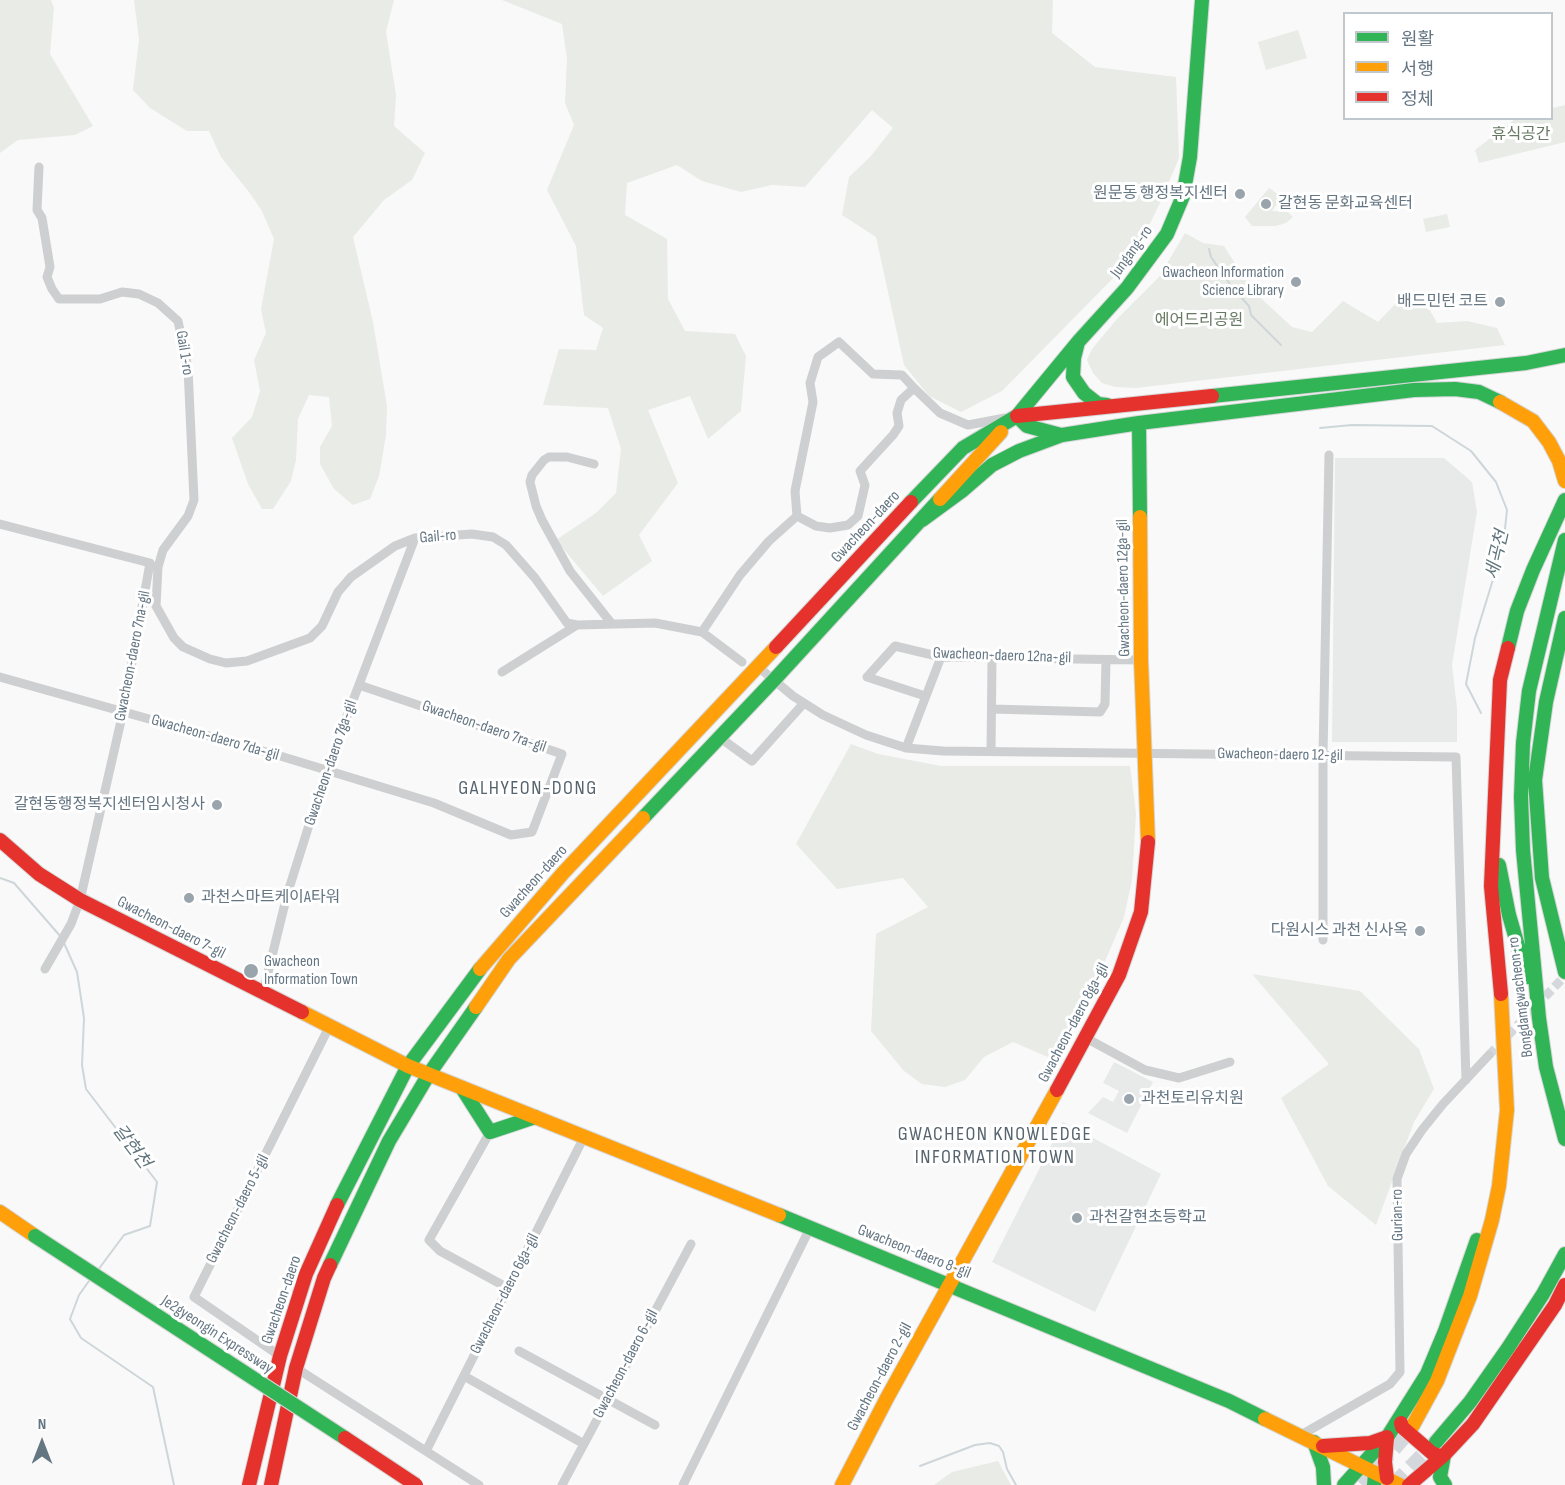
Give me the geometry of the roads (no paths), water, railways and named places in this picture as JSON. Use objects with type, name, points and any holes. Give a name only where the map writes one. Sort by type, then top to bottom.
[{"type":"main road","name":"Jungang-ro","points":[[922,520],[961,474],[1017,416],[1078,342],[1127,288],[1167,234],[1183,196],[1190,157],[1202,0]]},
{"type":"main road","points":[[1078,342],[1073,377],[1084,393],[1098,404],[1114,406]]},
{"type":"main road","points":[[1017,416],[1386,380],[1526,363],[1565,355]]},
{"type":"main road","points":[[922,520],[992,465],[1019,451],[1062,435],[1139,423],[1414,390],[1455,389],[1479,392],[1513,408],[1533,421],[1548,442],[1564,478]]},
{"type":"main road","points":[[1017,416],[1027,426],[1062,435]]},
{"type":"main road","name":"Gwacheon-daero","points":[[249,1485],[280,1356],[306,1274],[372,1134],[408,1066],[492,953],[562,873],[953,458],[963,448],[1017,416]]},
{"type":"main road","name":"Gwacheon-daero 12ga-gil","points":[[1139,423],[1141,660],[1145,754]]},
{"type":"main road","points":[[953,458],[962,461],[961,474]]},
{"type":"main road","points":[[1412,1426],[1437,1381],[1470,1296],[1492,1220],[1498,1186],[1506,1131],[1507,1093],[1504,1024],[1491,886],[1500,680],[1517,611],[1565,500]]},
{"type":"main road","name":"Gwacheon-daero","points":[[271,1485],[296,1368],[324,1278],[389,1141],[429,1074],[509,959],[774,680],[922,520]]},
{"type":"main road","name":"Bongdamgwacheon-ro","points":[[1565,540],[1529,691],[1522,753],[1521,797],[1523,850],[1539,1018],[1546,1067],[1565,1139]]},
{"type":"main road","points":[[1565,618],[1546,702],[1535,780],[1542,878],[1565,972]]},
{"type":"main road","name":"Gwacheon-daero 8ga-gil","points":[[949,1284],[1119,975],[1141,912],[1146,878],[1149,834],[1145,754]]},
{"type":"main road","points":[[1492,829],[1509,915],[1539,1018]]},
{"type":"main road","name":"Gwacheon-daero 7-gil","points":[[0,840],[39,874],[80,900],[408,1066]]},
{"type":"main road","name":"Gwacheon-daero 8-gil","points":[[408,1066],[949,1284],[1229,1401],[1313,1441],[1375,1475],[1400,1485]]},
{"type":"main road","points":[[462,1088],[490,1132],[535,1117]]},
{"type":"main road","points":[[1375,1475],[1387,1437],[1427,1374],[1498,1186]]},
{"type":"main road","name":"Je2gyeongin Expressway","points":[[0,1212],[33,1241],[398,1485]]},
{"type":"main road","name":"Je2gyeongin Expressway","points":[[0,1225],[33,1241],[416,1485]]},
{"type":"main road","points":[[1437,1442],[1470,1402],[1508,1348],[1543,1294],[1565,1254]]},
{"type":"main road","name":"Gwacheon-daero 2-gil","points":[[842,1485],[886,1398],[949,1284]]},
{"type":"main road","points":[[1409,1485],[1443,1456],[1473,1424],[1555,1305],[1565,1286]]},
{"type":"main road","points":[[1399,1420],[1402,1428],[1432,1454],[1443,1456]]},
{"type":"main road","points":[[1324,1485],[1323,1467],[1313,1441],[1370,1443],[1387,1437]]},
{"type":"main road","points":[[1344,1485],[1375,1475],[1385,1462],[1387,1437]]},
{"type":"main road","points":[[1443,1456],[1440,1477],[1445,1485]]},
{"type":"street","name":"Gail 1-ro","points":[[39,167],[36,210],[42,218],[50,267],[47,277],[59,299],[100,299],[122,292],[139,294],[158,303],[178,321],[183,337],[188,368],[194,500],[188,516],[163,550],[158,567],[156,606]]},
{"type":"street","points":[[797,516],[795,491],[813,402],[810,383],[818,357],[839,342],[873,374],[902,375],[939,413],[968,425],[1017,416]]},
{"type":"street","points":[[797,516],[816,526],[830,528],[848,525],[858,516],[865,485],[860,471],[899,426],[897,413],[901,400],[914,388]]},
{"type":"street","points":[[1323,940],[1323,755],[1329,455]]},
{"type":"street","points":[[594,464],[567,457],[549,457],[532,475],[530,482],[542,520],[570,571],[612,624]]},
{"type":"street","points":[[702,632],[740,575],[769,541],[797,516]]},
{"type":"street","name":"Gwacheon-daero 7na-gil","points":[[0,524],[150,563],[123,712],[80,900]]},
{"type":"street","name":"Gail-ro","points":[[156,606],[174,638],[183,647],[226,663],[247,662],[310,638],[322,626],[338,592],[351,577],[395,546],[415,538],[472,534],[494,537],[506,544],[563,619],[567,623],[577,625]]},
{"type":"street","name":"Gwacheon-daero 7ga-gil","points":[[263,993],[287,895],[326,771],[415,538]]},
{"type":"street","points":[[502,672],[577,625],[655,623],[702,632],[742,662]]},
{"type":"street","name":"Gwacheon-daero 12na-gil","points":[[925,696],[867,677],[895,646],[941,657],[1141,660]]},
{"type":"street","points":[[906,748],[941,657]]},
{"type":"street","points":[[991,751],[992,659]]},
{"type":"street","points":[[992,709],[1100,712],[1105,704],[1106,660]]},
{"type":"street","name":"Gwacheon-daero 12-gil","points":[[757,666],[793,696],[823,714],[866,735],[906,748],[943,751],[1456,757],[1466,1080]]},
{"type":"street","name":"Gwacheon-daero 7da-gil","points":[[0,677],[326,771]]},
{"type":"street","name":"Gwacheon-daero 7ra-gil","points":[[326,771],[434,803],[511,835],[532,832],[562,754],[359,685]]},
{"type":"street","points":[[719,737],[752,761],[804,703]]},
{"type":"street","points":[[45,969],[71,924],[80,900]]},
{"type":"street","name":"Gwacheon-daero 5-gil","points":[[280,1356],[194,1297],[329,1027]]},
{"type":"street","points":[[1086,1038],[1145,1070],[1179,1078],[1230,1062]]},
{"type":"street","name":"Gurian-ro","points":[[1313,1441],[1390,1384],[1400,1372],[1397,1179],[1406,1154],[1422,1130],[1489,1055]]},
{"type":"street","points":[[490,1132],[429,1240],[440,1251],[508,1288]]},
{"type":"street","name":"Gwacheon-daero 6ga-gil","points":[[426,1451],[584,1137]]},
{"type":"street","points":[[683,1485],[810,1228]]},
{"type":"street","name":"Gwacheon-daero 6-gil","points":[[562,1485],[691,1244]]},
{"type":"street","points":[[519,1351],[656,1425]]},
{"type":"street","points":[[296,1368],[479,1485]]},
{"type":"street","points":[[464,1376],[584,1444]]},
{"type":"waterway","name":"세곡천","points":[[1209,249],[1211,257],[1232,287],[1249,306],[1251,315],[1281,345]]},
{"type":"waterway","name":"세곡천","points":[[1320,428],[1352,425],[1432,426],[1471,451],[1496,482],[1507,510],[1503,547],[1475,638],[1466,684],[1481,713]]},
{"type":"waterway","name":"갈현천","points":[[0,878],[14,883],[61,937]]},
{"type":"waterway","name":"갈현천","points":[[64,943],[77,972],[84,1018],[82,1065],[86,1089],[157,1182],[150,1226],[124,1235],[98,1270]]},
{"type":"waterway","name":"갈현천","points":[[89,1281],[79,1295],[70,1319],[81,1338],[153,1387],[174,1485]]},
{"type":"waterway","points":[[920,1466],[975,1445],[990,1443],[999,1446],[1003,1452],[1007,1469],[1016,1485]]},
{"type":"tunnel","points":[[1489,1055],[1565,976]]},
{"type":"tunnel","points":[[1362,1485],[1412,1427]]},
{"type":"tunnel","points":[[1394,1485],[1436,1442]]},
{"type":"place","name":"원문동 행정복지센터","points":[[1240,194]]},
{"type":"place","name":"갈현동 문화교육센터","points":[[1266,204]]},
{"type":"place","name":"Gwacheon Information Science Library","points":[[1296,282]]},
{"type":"place","name":"배드민턴 코트","points":[[1500,302]]},
{"type":"place","name":"갈현동행정복지센터임시청사","points":[[217,805]]},
{"type":"place","name":"과천스마트케이A타워","points":[[189,898]]},
{"type":"place","name":"다원시스 과천 신사옥","points":[[1420,931]]},
{"type":"place","name":"Gwacheon Information Town","points":[[251,971]]},
{"type":"place","name":"과천토리유치원","points":[[1129,1099]]},
{"type":"place","name":"과천갈현초등학교","points":[[1077,1218]]},
{"type":"district","name":"GALHYEON-DONG","points":[[528,789]]},
{"type":"district","name":"GWACHEON KNOWLEDGE INFORMATION TOWN","points":[[995,1146]]},
{"type":"park label","name":"휴식공간","points":[[1521,135]]},
{"type":"park label","name":"에어드리공원","points":[[1199,321]]}]
